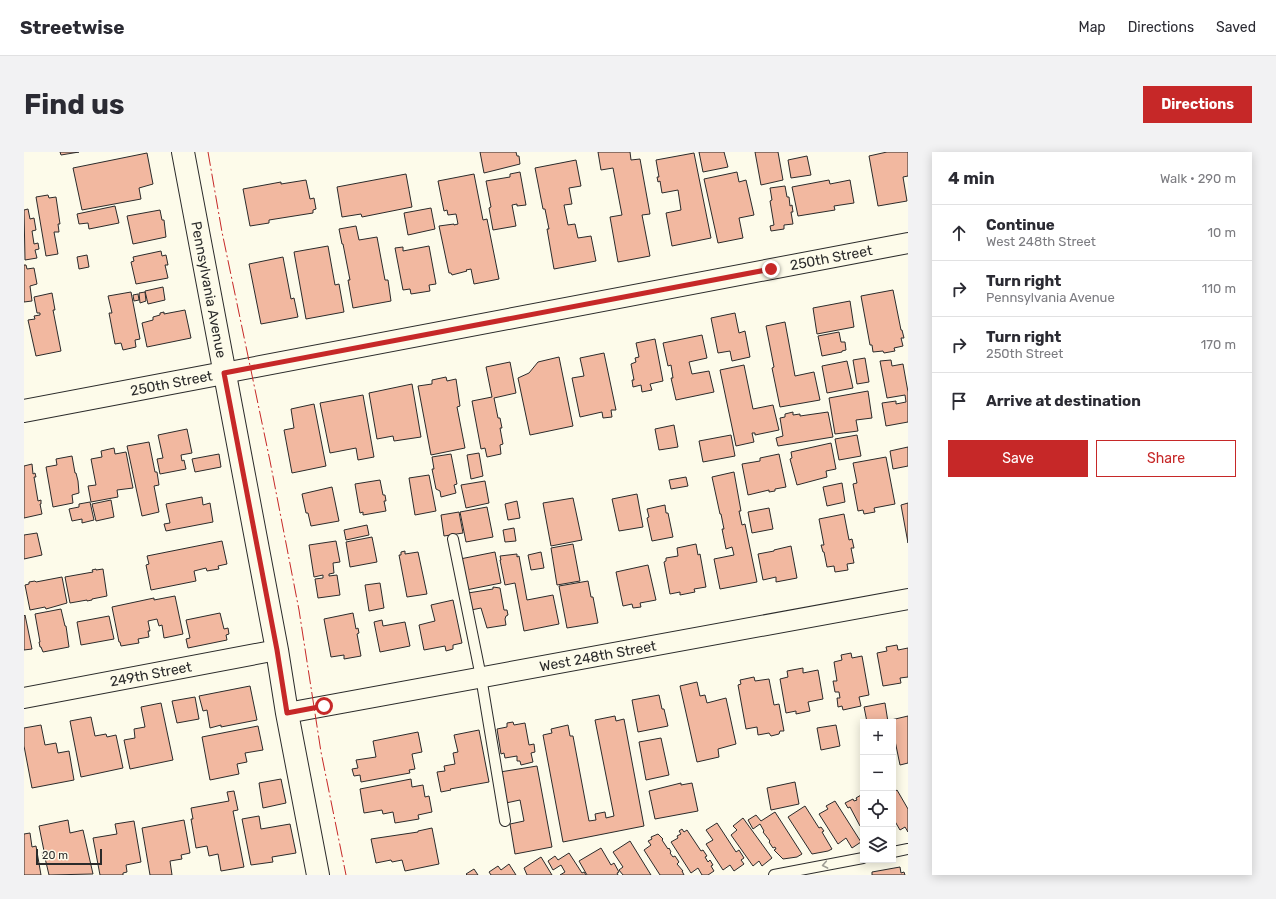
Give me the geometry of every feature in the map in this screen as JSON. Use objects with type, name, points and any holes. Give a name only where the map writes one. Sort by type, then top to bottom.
[{"type":"street","name":"Pennsylvania Avenue","points":[[183,152],[318,875]]},
{"type":"street","name":"250th Street","points":[[24,411],[908,243]]},
{"type":"street","name":"West 248th Street","points":[[287,713],[908,599]]},
{"type":"street","name":"249th Street","points":[[24,698],[277,650]]},
{"type":"lane","points":[[453,538],[481,678],[505,821]]},
{"type":"lane","points":[[896,851],[908,849]]},
{"type":"lane","points":[[774,875],[860,859]]},
{"type":"building","points":[[60,152],[79,152],[61,155]]},
{"type":"building","points":[[480,152],[516,152],[517,156],[519,156],[520,164],[484,173]]},
{"type":"building","points":[[598,152],[630,152],[631,160],[640,159],[650,214],[642,215],[650,256],[618,262],[610,217],[622,215],[613,168],[601,170]]},
{"type":"building","points":[[699,152],[724,152],[728,167],[703,172]]},
{"type":"building","points":[[755,152],[778,152],[783,180],[761,185]]},
{"type":"building","points":[[887,152],[908,152],[908,176],[903,177],[907,201],[878,206],[869,156]]},
{"type":"building","points":[[147,153],[153,184],[139,188],[141,199],[82,210],[73,168]]},
{"type":"building","points":[[694,153],[711,238],[672,246],[666,213],[681,210],[678,190],[662,193],[660,181],[658,182],[657,177],[659,177],[656,160]]},
{"type":"building","points":[[807,156],[811,175],[791,178],[788,160]]},
{"type":"building","points":[[576,160],[581,186],[569,188],[572,204],[564,205],[568,225],[575,224],[578,238],[591,236],[596,261],[554,269],[547,229],[549,229],[545,209],[543,209],[535,168]]},
{"type":"building","points":[[520,172],[526,205],[512,205],[516,226],[493,230],[489,208],[491,207],[486,181],[510,177],[510,174]]},
{"type":"building","points":[[737,172],[739,182],[746,180],[754,215],[739,218],[743,238],[718,243],[704,179]]},
{"type":"building","points":[[406,174],[412,207],[362,217],[361,214],[342,217],[337,187]]},
{"type":"building","points":[[474,174],[483,220],[487,219],[499,279],[474,284],[471,269],[452,275],[449,273],[439,226],[458,224],[456,214],[448,215],[447,210],[444,211],[438,181]]},
{"type":"building","points":[[306,180],[310,199],[314,198],[316,209],[313,210],[313,213],[269,220],[269,223],[250,226],[243,189],[281,182],[281,184]]},
{"type":"building","points":[[829,180],[830,184],[850,180],[854,203],[834,206],[835,210],[798,216],[792,187]]},
{"type":"building","points":[[785,186],[787,197],[789,197],[790,206],[792,205],[793,212],[791,212],[793,224],[784,225],[784,229],[771,231],[770,226],[774,225],[770,201],[772,200],[770,188]]},
{"type":"building","points":[[48,195],[49,198],[56,197],[60,224],[58,224],[59,232],[54,232],[58,254],[46,256],[36,197]]},
{"type":"building","points":[[115,206],[119,223],[89,229],[88,223],[79,224],[77,214]]},
{"type":"building","points":[[431,208],[435,229],[408,235],[404,213]]},
{"type":"building","points":[[28,209],[30,219],[34,218],[36,230],[32,231],[34,244],[38,243],[39,249],[35,250],[37,258],[25,260],[24,210]]},
{"type":"building","points":[[160,210],[162,220],[164,220],[166,237],[133,244],[127,216]]},
{"type":"building","points":[[356,226],[359,240],[377,237],[385,280],[388,280],[391,301],[353,308],[348,280],[350,280],[339,229]]},
{"type":"building","points":[[328,246],[335,285],[339,284],[344,312],[306,319],[294,252]]},
{"type":"building","points":[[429,246],[436,284],[429,285],[430,291],[411,294],[410,289],[403,290],[395,248],[403,247],[403,251]]},
{"type":"building","points":[[161,251],[162,256],[166,255],[168,265],[165,265],[168,278],[136,284],[131,262],[134,261],[133,257]]},
{"type":"building","points":[[87,255],[89,267],[79,269],[77,257]]},
{"type":"building","points":[[283,257],[291,299],[294,298],[298,317],[261,324],[249,264]]},
{"type":"building","points":[[24,265],[26,265],[27,269],[34,268],[37,284],[30,286],[32,301],[24,302]]},
{"type":"building","points":[[163,287],[165,300],[148,304],[145,291]]},
{"type":"building","points":[[893,290],[904,338],[901,338],[903,346],[894,348],[895,351],[884,353],[883,351],[873,352],[872,345],[870,345],[861,296]]},
{"type":"building","points":[[131,292],[140,339],[135,340],[136,347],[123,350],[121,343],[115,344],[109,313],[112,313],[108,296]]},
{"type":"building","points":[[145,292],[146,301],[140,303],[139,293]]},
{"type":"building","points":[[52,293],[55,310],[53,310],[61,351],[36,356],[28,320],[35,319],[34,316],[40,315],[40,313],[37,313],[34,297]]},
{"type":"building","points":[[138,294],[139,300],[134,301],[133,295]]},
{"type":"building","points":[[850,301],[854,327],[817,334],[813,308]]},
{"type":"building","points":[[185,310],[191,338],[147,347],[142,323],[153,320],[153,317],[160,315],[160,313],[164,312],[164,314]]},
{"type":"building","points":[[735,313],[739,333],[745,331],[750,357],[732,361],[730,351],[718,353],[711,318]]},
{"type":"building","points":[[785,322],[795,376],[814,372],[820,400],[780,407],[772,368],[774,367],[766,326]]},
{"type":"building","points":[[839,332],[841,342],[845,342],[846,350],[822,356],[818,336]]},
{"type":"building","points":[[702,335],[707,358],[689,362],[692,374],[709,371],[714,392],[676,400],[671,378],[673,378],[671,365],[668,366],[663,343]]},
{"type":"building","points":[[655,339],[663,381],[650,384],[652,390],[642,392],[641,385],[633,387],[632,380],[634,380],[631,364],[636,362],[635,358],[639,357],[636,343]]},
{"type":"building","points":[[604,353],[616,410],[611,410],[612,417],[603,418],[602,412],[580,417],[572,378],[584,376],[580,358]]},
{"type":"building","points":[[559,357],[573,426],[530,435],[518,378],[529,373],[538,362]]},
{"type":"building","points":[[865,358],[869,382],[857,384],[853,360]]},
{"type":"building","points":[[891,360],[892,366],[903,364],[908,392],[908,422],[886,426],[882,403],[896,401],[896,404],[906,402],[905,395],[887,398],[880,361]]},
{"type":"building","points":[[847,361],[853,388],[827,393],[822,366]]},
{"type":"building","points":[[510,362],[516,393],[494,398],[498,418],[500,418],[502,428],[500,428],[503,444],[500,445],[501,454],[487,457],[485,448],[481,449],[472,401],[492,397],[486,367]]},
{"type":"building","points":[[744,365],[753,409],[773,405],[779,430],[755,435],[755,433],[752,433],[754,442],[736,446],[720,370]]},
{"type":"building","points":[[446,377],[447,381],[456,379],[460,406],[457,407],[465,448],[431,455],[418,386],[432,384],[432,380]]},
{"type":"building","points":[[412,384],[421,437],[394,441],[393,436],[377,439],[369,393]]},
{"type":"building","points":[[868,391],[872,418],[856,420],[858,431],[835,434],[829,398]]},
{"type":"building","points":[[363,395],[374,457],[358,460],[356,448],[330,453],[320,403]]},
{"type":"building","points":[[314,404],[326,466],[292,473],[284,430],[294,428],[291,409]]},
{"type":"building","points":[[793,412],[793,415],[800,414],[800,416],[828,412],[833,437],[778,446],[776,438],[783,436],[780,418],[785,417],[785,414]]},
{"type":"building","points":[[674,425],[678,447],[659,450],[655,429]]},
{"type":"building","points":[[187,429],[192,453],[181,455],[186,469],[160,474],[157,459],[163,458],[158,435]]},
{"type":"building","points":[[731,435],[735,456],[703,462],[699,441]]},
{"type":"building","points":[[857,435],[861,456],[839,460],[835,439]]},
{"type":"building","points":[[149,442],[159,485],[154,486],[159,512],[142,516],[127,446]]},
{"type":"building","points":[[831,443],[836,469],[826,471],[827,477],[797,485],[790,459],[792,458],[791,452]]},
{"type":"building","points":[[908,447],[908,466],[893,469],[890,451]]},
{"type":"building","points":[[114,448],[115,454],[126,452],[133,488],[117,490],[118,497],[91,502],[88,486],[96,485],[91,459],[102,457],[101,451]]},
{"type":"building","points":[[479,453],[483,476],[471,479],[467,455]]},
{"type":"building","points":[[219,454],[221,467],[195,472],[192,459]]},
{"type":"building","points":[[451,454],[457,484],[454,485],[456,493],[441,497],[440,491],[436,489],[432,469],[434,469],[432,457]]},
{"type":"building","points":[[779,454],[786,487],[775,489],[775,491],[769,492],[769,490],[748,495],[742,464],[760,461],[760,458]]},
{"type":"building","points":[[72,456],[78,481],[79,493],[72,495],[73,503],[53,507],[46,467],[57,465],[56,459]]},
{"type":"building","points":[[886,457],[895,504],[874,508],[875,512],[864,514],[863,510],[858,511],[853,484],[857,483],[853,463]]},
{"type":"building","points":[[32,464],[33,474],[35,473],[36,477],[34,477],[38,501],[41,500],[40,504],[42,514],[24,518],[24,466]]},
{"type":"building","points":[[734,472],[741,511],[739,511],[742,525],[745,524],[757,582],[720,589],[714,559],[734,555],[732,547],[726,549],[722,529],[724,529],[712,477]]},
{"type":"building","points":[[429,475],[436,511],[415,515],[409,478]]},
{"type":"building","points":[[686,477],[688,486],[671,489],[669,480]]},
{"type":"building","points":[[380,480],[383,495],[385,495],[386,501],[384,501],[386,511],[363,515],[363,512],[360,513],[355,484]]},
{"type":"building","points":[[485,481],[489,503],[466,508],[461,485]]},
{"type":"building","points":[[842,483],[845,502],[827,506],[823,487]]},
{"type":"building","points":[[332,487],[339,521],[311,526],[308,513],[306,513],[302,494]]},
{"type":"building","points":[[637,494],[643,527],[619,531],[612,499]]},
{"type":"building","points":[[202,497],[203,505],[210,503],[213,522],[166,531],[164,524],[170,523],[166,504]]},
{"type":"building","points":[[573,498],[582,540],[551,546],[543,503]]},
{"type":"building","points":[[111,500],[114,517],[96,521],[92,504]]},
{"type":"building","points":[[517,501],[520,518],[508,520],[505,504]]},
{"type":"building","points":[[90,502],[94,520],[82,523],[82,519],[72,521],[69,509],[79,507],[79,504]]},
{"type":"building","points":[[908,503],[908,543],[901,505]]},
{"type":"building","points":[[665,505],[673,537],[652,541],[647,518],[649,517],[647,509]]},
{"type":"building","points":[[487,507],[493,537],[466,542],[460,512]]},
{"type":"building","points":[[769,508],[773,529],[752,533],[748,512]]},
{"type":"building","points":[[459,512],[463,533],[444,536],[441,515]]},
{"type":"building","points":[[844,514],[849,540],[852,539],[854,548],[851,548],[854,563],[847,564],[848,570],[835,572],[834,566],[827,567],[821,545],[824,545],[819,519]]},
{"type":"building","points":[[367,525],[369,535],[346,540],[344,530]]},
{"type":"building","points":[[514,528],[516,541],[505,542],[503,530]]},
{"type":"building","points":[[37,533],[42,555],[24,559],[24,535]]},
{"type":"building","points":[[372,537],[377,562],[350,567],[346,542]]},
{"type":"building","points":[[222,541],[227,564],[218,566],[219,569],[207,571],[206,568],[194,571],[196,581],[151,590],[146,565],[149,564],[147,556]]},
{"type":"building","points":[[336,541],[340,562],[333,563],[334,573],[329,574],[329,576],[337,575],[340,595],[318,598],[315,579],[323,578],[323,575],[314,577],[309,545]]},
{"type":"building","points":[[573,544],[580,581],[557,585],[551,548]]},
{"type":"building","points":[[696,544],[698,555],[700,554],[706,587],[694,589],[695,592],[680,595],[680,592],[670,594],[664,562],[666,561],[666,558],[678,556],[677,548]]},
{"type":"building","points":[[791,546],[797,578],[776,582],[776,577],[763,580],[758,554]]},
{"type":"building","points":[[405,551],[405,554],[418,552],[427,594],[407,597],[399,555],[401,555],[401,552]]},
{"type":"building","points":[[495,552],[501,583],[466,590],[460,559]]},
{"type":"building","points":[[541,552],[544,568],[531,570],[528,555]]},
{"type":"building","points":[[517,554],[517,557],[519,556],[527,600],[553,595],[559,624],[524,631],[515,583],[505,585],[500,560],[500,556]]},
{"type":"building","points":[[648,565],[656,600],[640,603],[641,607],[633,608],[632,604],[623,606],[616,572]]},
{"type":"building","points":[[103,569],[107,596],[70,603],[65,577],[93,572],[92,570]]},
{"type":"building","points":[[62,577],[67,603],[46,609],[45,607],[30,610],[25,585],[29,584],[29,582]]},
{"type":"building","points":[[588,581],[598,623],[567,628],[559,586]]},
{"type":"building","points":[[380,583],[384,608],[369,611],[365,585]]},
{"type":"building","points":[[493,587],[500,588],[504,610],[507,610],[508,615],[505,619],[506,625],[487,628],[481,608],[471,610],[468,593],[493,589]]},
{"type":"building","points":[[175,596],[183,634],[164,638],[162,625],[159,626],[157,619],[148,621],[150,631],[148,631],[149,637],[138,639],[139,643],[121,646],[112,607],[154,598],[154,600]]},
{"type":"building","points":[[453,600],[462,643],[453,645],[453,649],[446,651],[445,646],[424,650],[419,625],[435,621],[431,605]]},
{"type":"building","points":[[61,609],[66,626],[69,647],[43,652],[40,647],[35,614]]},
{"type":"building","points":[[220,613],[224,629],[228,628],[229,634],[226,635],[227,640],[188,648],[186,639],[190,638],[186,620]]},
{"type":"building","points":[[353,613],[356,629],[358,628],[359,633],[357,634],[361,656],[344,659],[344,655],[331,657],[324,619]]},
{"type":"building","points":[[25,615],[32,649],[24,650],[24,616]]},
{"type":"building","points":[[109,616],[114,639],[81,645],[77,622]]},
{"type":"building","points":[[382,620],[383,626],[405,622],[410,646],[380,652],[374,622]]},
{"type":"building","points":[[897,645],[898,650],[908,648],[908,677],[900,678],[901,683],[883,686],[877,653],[887,651],[886,647]]},
{"type":"building","points":[[851,653],[852,658],[862,656],[869,695],[859,697],[861,706],[843,710],[842,706],[838,707],[837,698],[840,698],[839,692],[835,692],[833,681],[837,681],[834,662],[842,660],[841,655]]},
{"type":"building","points":[[803,668],[803,673],[818,670],[823,699],[808,702],[810,711],[796,714],[796,711],[786,713],[780,679],[788,677],[787,671]]},
{"type":"building","points":[[754,677],[755,681],[769,679],[774,705],[779,704],[784,731],[780,731],[779,734],[771,736],[769,733],[758,735],[757,727],[746,729],[738,685],[741,684],[740,680]]},
{"type":"building","points":[[697,682],[700,696],[705,695],[707,703],[726,698],[736,744],[718,749],[719,757],[697,762],[680,686]]},
{"type":"building","points":[[250,686],[257,720],[210,728],[207,710],[203,711],[199,696]]},
{"type":"building","points":[[659,695],[668,726],[638,732],[632,700]]},
{"type":"building","points":[[195,697],[199,719],[177,723],[172,701]]},
{"type":"building","points":[[161,703],[173,760],[130,769],[124,740],[135,738],[134,729],[145,727],[141,707]]},
{"type":"building","points":[[885,703],[888,719],[866,719],[864,707]]},
{"type":"building","points":[[615,716],[616,721],[624,719],[644,826],[563,842],[543,735],[552,733],[551,729],[568,725],[570,736],[573,736],[589,821],[596,820],[595,814],[605,812],[606,818],[614,816],[595,720]]},
{"type":"building","points":[[908,716],[908,763],[900,765],[896,746],[895,719]]},
{"type":"building","points":[[91,717],[95,736],[106,734],[107,737],[116,735],[123,768],[81,777],[70,721]]},
{"type":"building","points":[[513,722],[514,725],[525,723],[529,745],[534,744],[535,752],[531,753],[533,762],[521,765],[520,761],[517,761],[517,756],[505,758],[504,753],[501,754],[497,729],[507,727],[507,723]]},
{"type":"building","points":[[41,725],[45,745],[56,743],[58,753],[69,751],[74,780],[32,788],[24,746],[24,728]]},
{"type":"building","points":[[836,725],[840,746],[821,750],[817,728]]},
{"type":"building","points":[[258,726],[263,750],[245,753],[247,762],[237,764],[239,774],[210,780],[202,737]]},
{"type":"building","points":[[479,730],[489,782],[441,792],[437,772],[445,771],[444,766],[455,764],[453,753],[458,752],[454,735]]},
{"type":"building","points":[[418,732],[422,752],[412,754],[415,769],[409,770],[410,773],[361,782],[360,775],[354,776],[352,769],[358,768],[356,760],[376,757],[373,741]]},
{"type":"building","points":[[661,738],[669,775],[646,780],[639,742]]},
{"type":"building","points":[[537,766],[552,847],[515,854],[510,824],[524,821],[520,800],[506,803],[500,772]]},
{"type":"building","points":[[281,779],[286,803],[263,808],[259,783]]},
{"type":"building","points":[[411,779],[412,787],[423,785],[425,797],[429,796],[432,812],[418,815],[419,819],[395,823],[393,812],[383,814],[382,810],[364,813],[360,789]]},
{"type":"building","points":[[795,782],[799,804],[771,810],[767,788]]},
{"type":"building","points":[[681,783],[681,785],[692,783],[698,811],[655,819],[649,791]]},
{"type":"building","points":[[897,790],[908,809],[908,832],[905,827],[900,830],[896,823]]},
{"type":"building","points":[[234,791],[238,810],[233,811],[244,867],[221,871],[218,854],[209,856],[207,846],[196,848],[191,819],[193,819],[191,808],[229,801],[227,792]]},
{"type":"building","points":[[860,796],[860,826],[850,807],[848,808],[845,803],[853,799],[854,801],[857,800],[856,798]]},
{"type":"building","points":[[835,801],[860,843],[852,848],[846,838],[838,844],[819,814],[828,809],[826,806]]},
{"type":"building","points":[[805,806],[819,828],[821,827],[824,831],[822,832],[832,849],[812,854],[788,817]]},
{"type":"building","points":[[775,812],[802,854],[797,857],[783,859],[774,850],[776,849],[775,847],[773,848],[769,842],[770,841],[763,832],[764,831],[760,824],[753,829],[748,820],[756,815],[761,821]]},
{"type":"building","points":[[259,816],[261,829],[290,824],[296,853],[272,857],[273,862],[251,865],[242,819]]},
{"type":"building","points":[[743,818],[772,858],[762,866],[759,861],[753,866],[731,835],[737,830],[733,826]]},
{"type":"building","points":[[68,820],[70,833],[83,830],[93,874],[49,875],[45,858],[43,858],[42,852],[44,851],[39,826]]},
{"type":"building","points":[[184,820],[190,853],[181,855],[182,859],[170,861],[172,875],[150,875],[142,828]]},
{"type":"building","points":[[134,821],[141,862],[126,865],[127,872],[123,873],[123,875],[100,875],[93,838],[117,834],[115,824]]},
{"type":"building","points":[[717,823],[736,852],[739,850],[744,858],[741,860],[744,864],[734,871],[730,865],[723,870],[706,844],[713,840],[706,830]]},
{"type":"building","points":[[432,828],[439,864],[405,871],[402,860],[392,862],[391,860],[376,863],[371,839],[418,832]]},
{"type":"building","points":[[682,829],[684,832],[687,830],[701,851],[703,850],[707,856],[705,857],[708,862],[710,860],[713,865],[711,866],[714,871],[708,875],[702,875],[698,868],[691,873],[671,842],[678,838],[677,836],[681,834],[679,831]]},
{"type":"building","points":[[30,833],[32,847],[36,846],[41,875],[24,875],[24,834]]},
{"type":"building","points":[[658,834],[663,839],[662,840],[668,849],[669,848],[673,857],[675,856],[679,862],[677,864],[683,871],[684,875],[660,875],[644,850],[651,845],[648,841],[652,839],[651,837]]},
{"type":"building","points":[[630,841],[651,875],[623,875],[619,870],[623,867],[613,852]]},
{"type":"building","points":[[601,848],[611,865],[614,863],[619,872],[617,873],[618,875],[587,875],[579,861]]},
{"type":"building","points":[[569,853],[582,873],[584,872],[586,875],[560,875],[565,872],[561,865],[553,870],[548,861],[555,856],[558,860]]},
{"type":"building","points":[[541,857],[552,875],[527,875],[524,868]]},
{"type":"building","points":[[509,864],[516,875],[491,875],[489,872],[498,866],[501,870]]},
{"type":"building","points":[[900,867],[901,873],[904,872],[905,875],[872,875],[872,872]]},
{"type":"building","points":[[474,869],[478,875],[466,874]]},
{"type":"power","points":[[208,152],[222,232],[270,461],[299,610],[321,752],[346,875]]},
{"type":"route","points":[[324,706],[287,713],[277,650],[224,373],[771,269]]}]
